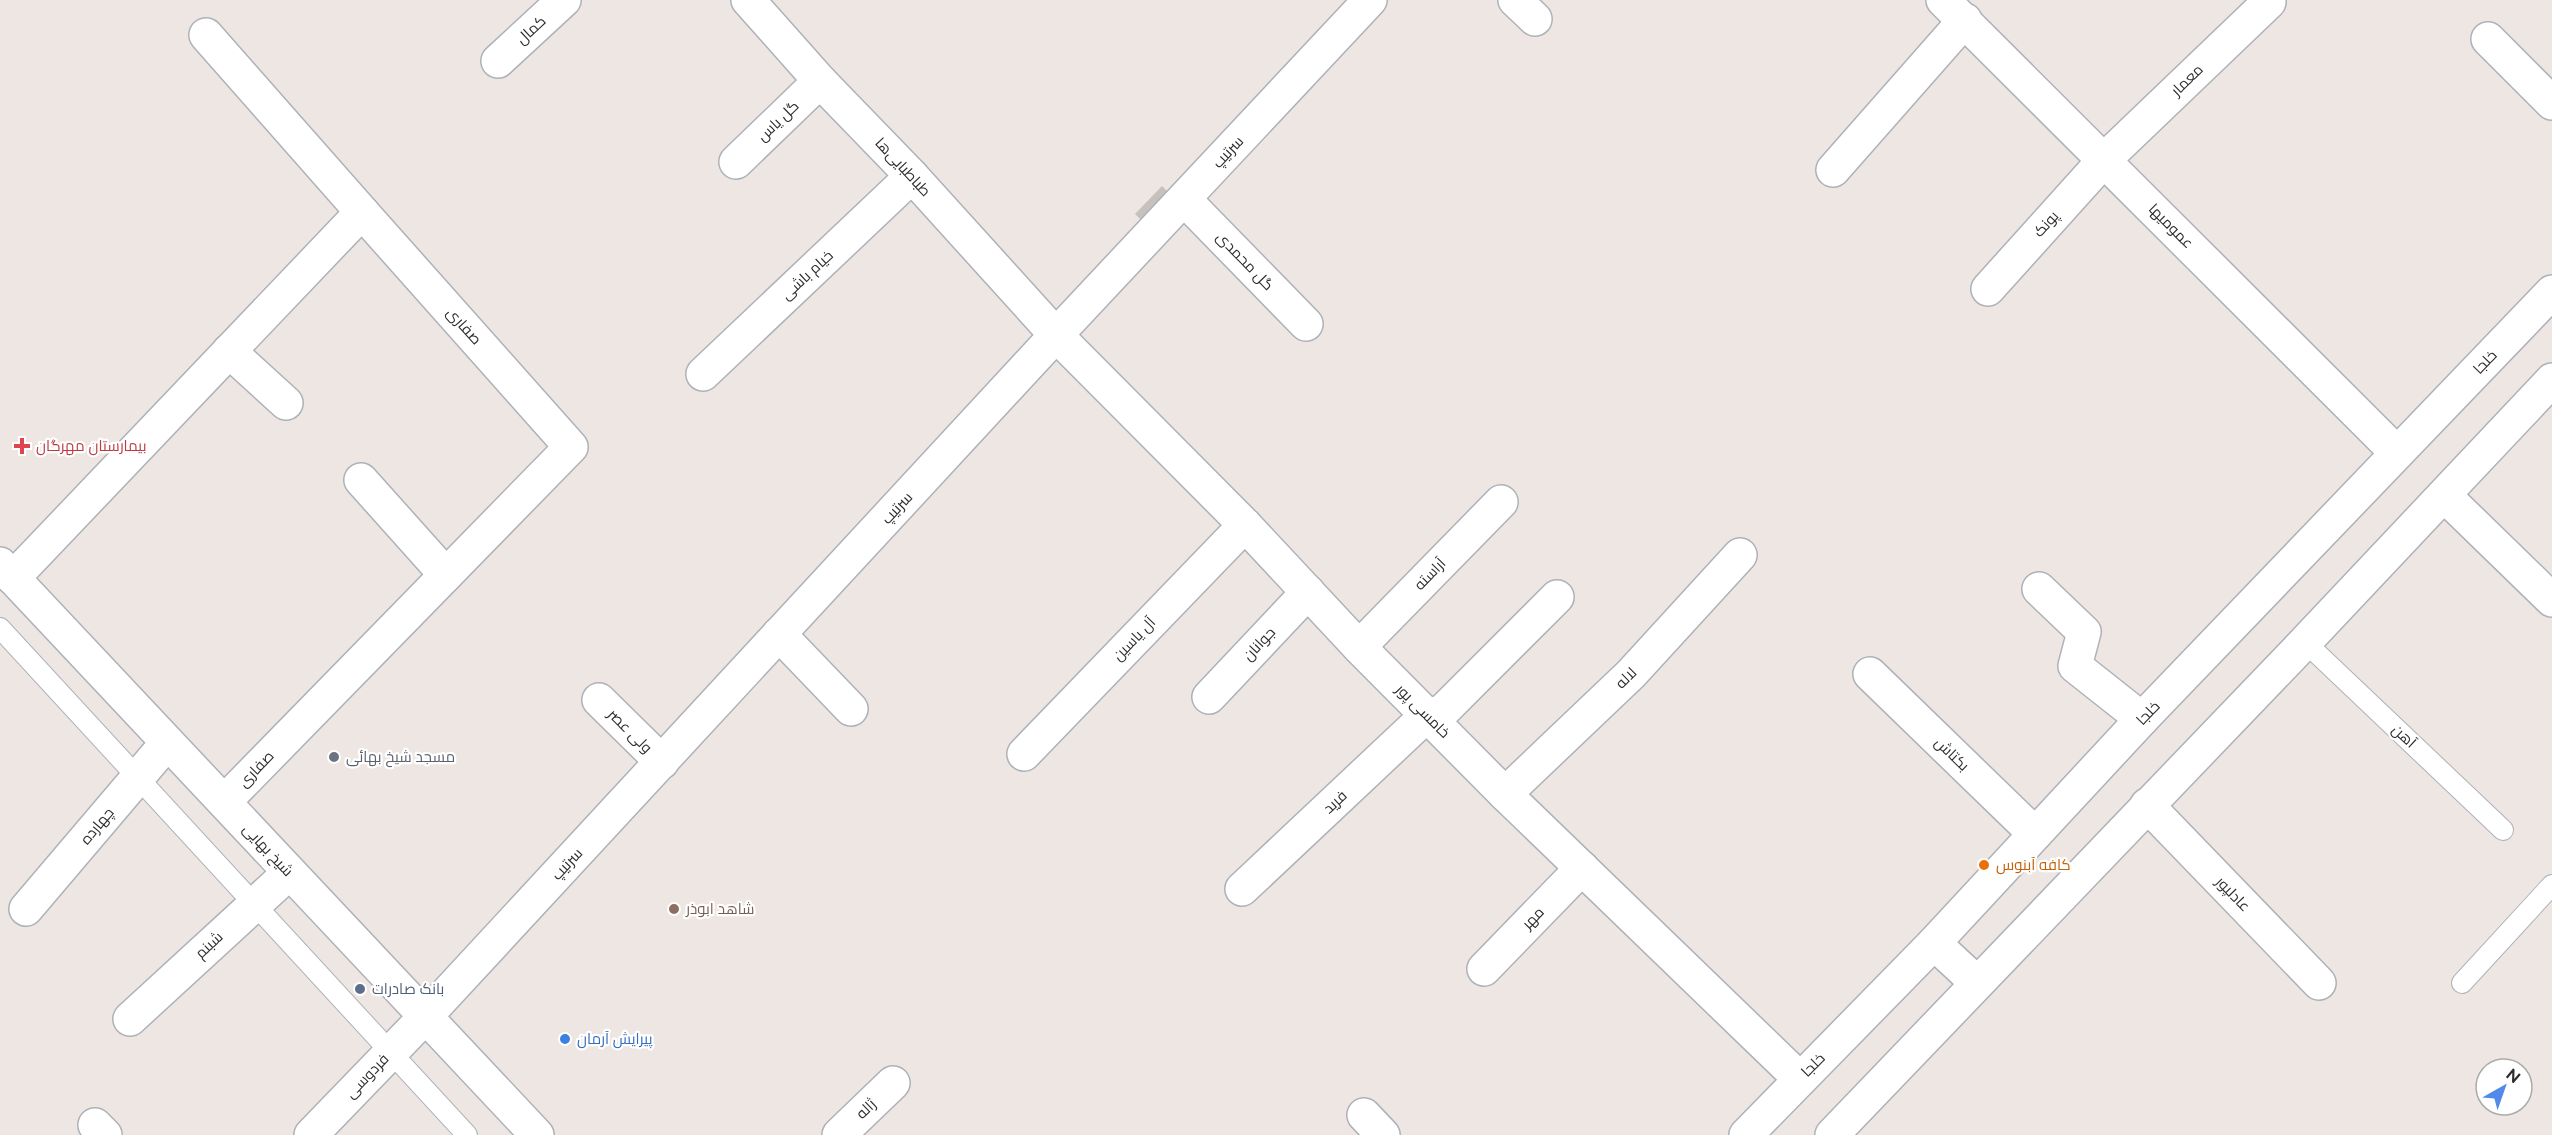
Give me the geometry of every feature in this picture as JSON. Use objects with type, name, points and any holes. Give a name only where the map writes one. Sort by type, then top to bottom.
[{"type":"street","name":"کمال","points":[[498,60],[564,0]]},
{"type":"street","name":"طباطبایی‌ها","points":[[748,0],[820,81],[912,176],[1056,335]]},
{"type":"street","name":"معمار","points":[[2105,159],[2269,2]]},
{"type":"street","name":"سرتیپ","points":[[425,1017],[1184,199],[1354,5]]},
{"type":"street","name":"عمومیها","points":[[1954,10],[2397,453]]},
{"type":"street","points":[[1833,170],[1954,10]]},
{"type":"street","points":[[7,571],[229,351],[362,212],[206,35]]},
{"type":"street","points":[[2488,39],[2552,103]]},
{"type":"street","name":"گل یاس","points":[[736,162],[820,81]]},
{"type":"street","name":"پونک","points":[[1988,289],[2105,159]]},
{"type":"street","name":"خیام باشی","points":[[703,374],[912,176]]},
{"type":"street","name":"گل محمدی","points":[[1184,199],[1306,324]]},
{"type":"street","name":"صفاری","points":[[224,802],[571,447],[362,212]]},
{"type":"street","name":"خلجا","points":[[1746,1135],[1934,943],[2142,719],[2552,292]]},
{"type":"street","name":"خامسی پور","points":[[1056,335],[1245,525],[1359,647],[1505,794],[1800,1079]]},
{"type":"street","points":[[229,351],[286,403]]},
{"type":"street","points":[[1845,1131],[1977,983],[2445,496],[2552,380]]},
{"type":"street","points":[[361,480],[446,575]]},
{"type":"street","points":[[2445,496],[2552,600]]},
{"type":"street","name":"آراسته","points":[[1359,647],[1501,502]]},
{"type":"street","name":"آل یاسین","points":[[1024,754],[1245,525]]},
{"type":"street","name":"لاله","points":[[1505,794],[1631,674],[1740,555]]},
{"type":"street","name":"شیخ بهایی","points":[[7,571],[537,1135]]},
{"type":"street","points":[[2039,589],[2084,632],[2075,666],[2142,719]]},
{"type":"street","name":"جوانان","points":[[1209,697],[1308,592]]},
{"type":"street","points":[[1427,715],[1442,712],[1557,597]]},
{"type":"street","points":[[779,634],[851,710]]},
{"type":"street","name":"بکتاش","points":[[1870,674],[2035,834]]},
{"type":"street","name":"ولی عصر","points":[[599,700],[662,762]]},
{"type":"street","name":"فرید","points":[[1242,890],[1427,715]]},
{"type":"street","name":"چهارده","points":[[26,909],[167,743]]},
{"type":"street","name":"عادلپور","points":[[2147,805],[2319,983]]},
{"type":"street","name":"مهر","points":[[1484,969],[1582,868]]},
{"type":"street","name":"شبنم","points":[[130,1019],[253,904],[290,873]]},
{"type":"street","points":[[1934,943],[1977,983]]},
{"type":"street","name":"فردوسی","points":[[311,1135],[425,1017]]},
{"type":"street","name":"ژاله","points":[[839,1135],[893,1083]]},
{"type":"lane","points":[[0,628],[467,1135]]},
{"type":"lane","name":"آهن","points":[[2305,642],[2504,830]]},
{"type":"lane","points":[[2462,983],[2552,885]]},
{"type":"building","points":[[1162,186],[1177,201],[1150,228],[1135,214]]},
{"type":"place","name":"بیمارستان مهرگان","points":[[22,446]]},
{"type":"place","name":"مسجد شیخ بهائی","points":[[334,757]]},
{"type":"place","name":"کافه آبنوس","points":[[1984,865]]},
{"type":"place","name":"شاهد ابوذر","points":[[674,909]]},
{"type":"place","name":"بانک صادرات","points":[[360,989]]},
{"type":"place","name":"پیرایش آرمان","points":[[565,1039]]}]
